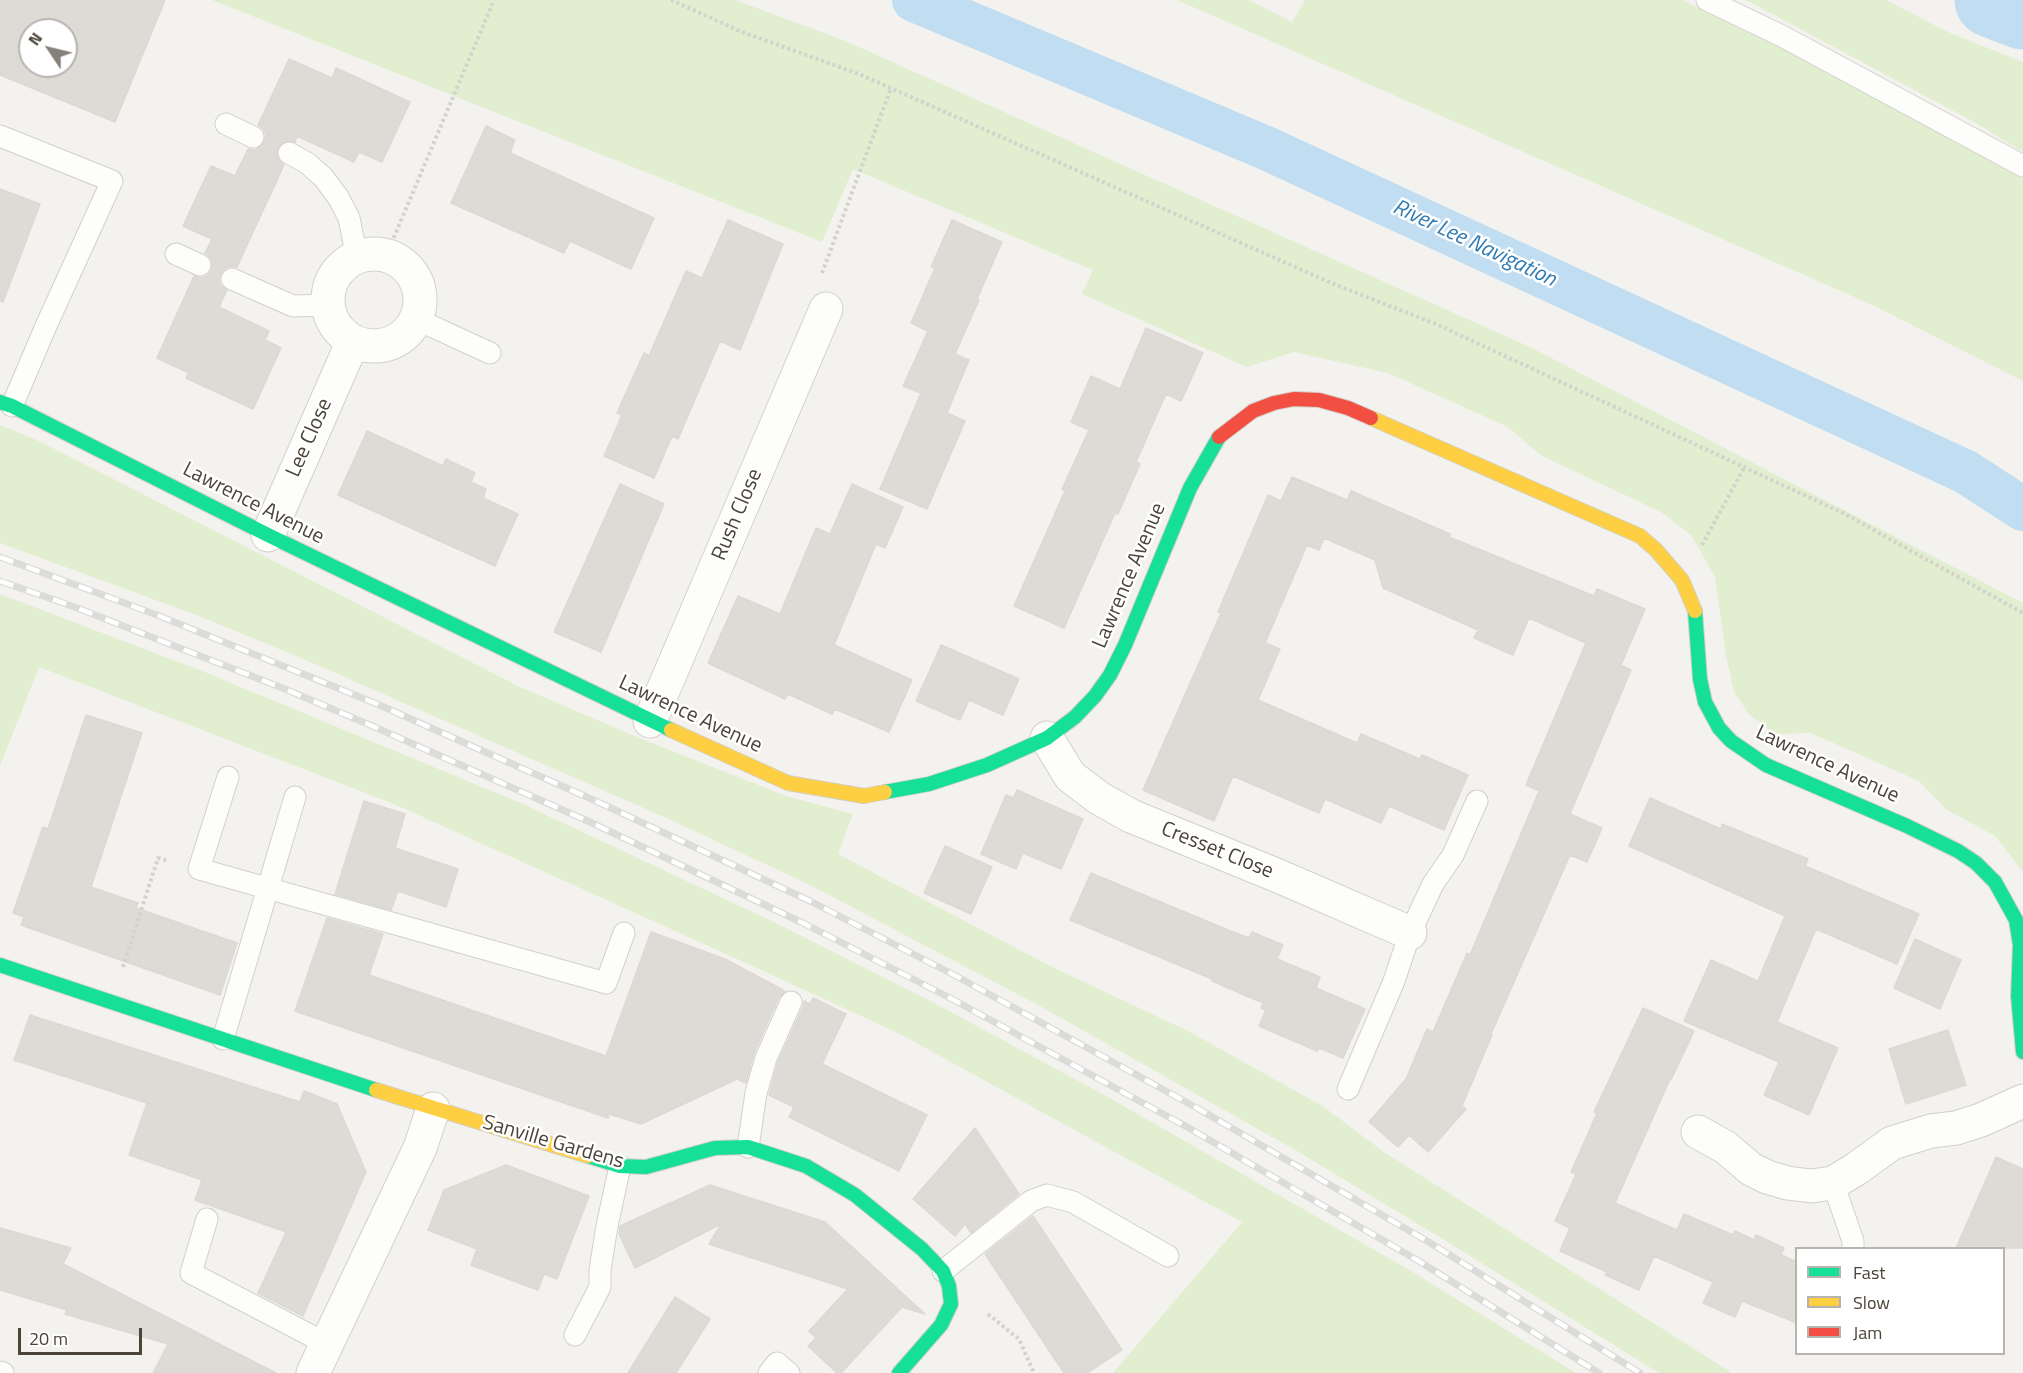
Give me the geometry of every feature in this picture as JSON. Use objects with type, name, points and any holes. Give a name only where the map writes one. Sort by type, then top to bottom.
[{"type":"street","points":[[372,256],[399,261],[416,281],[420,293],[420,306],[416,319],[396,340],[382,345],[367,345],[353,341],[332,319],[329,305],[329,290],[335,276],[344,265],[372,256]]},
{"type":"street","name":"Rush Close","points":[[650,721],[826,309]]},
{"type":"street","name":"Lee Close","points":[[268,536],[353,341]]},
{"type":"street","name":"Lawrence Avenue","points":[[6,404],[268,536],[650,721],[788,783],[864,796],[939,781],[987,765],[1047,738],[1075,717],[1095,696],[1110,675],[1125,645],[1190,488],[1219,437],[1253,411],[1294,399],[1319,400],[1359,412],[1640,536],[1671,565],[1683,580],[1697,618],[1700,679],[1705,702],[1719,728],[1731,741],[1766,765],[1907,826],[1958,851],[1995,882],[2016,920],[2020,945],[2018,996],[2023,1052]]},
{"type":"street","name":"Cresset Close","points":[[1047,738],[1071,776],[1099,798],[1131,816],[1410,933]]},
{"type":"street","name":"Sanville Gardens","points":[[0,965],[433,1109],[621,1166],[646,1167],[715,1148],[748,1147],[806,1166],[855,1195],[922,1249],[943,1271],[949,1286],[951,1304]]},
{"type":"street","points":[[1698,1132],[1725,1147],[1751,1168],[1767,1177],[1787,1183],[1811,1186],[1833,1183],[1892,1143],[1931,1131],[1956,1128],[1982,1120],[2023,1101]]},
{"type":"street","points":[[313,1373],[420,1148],[433,1109]]},
{"type":"street","points":[[899,1373],[941,1325],[951,1304]]},
{"type":"lane","points":[[1707,0],[1782,36],[2023,166]]},
{"type":"lane","points":[[226,124],[253,137]]},
{"type":"lane","points":[[0,136],[112,181],[46,326],[6,404]]},
{"type":"lane","points":[[290,153],[307,163],[338,197],[372,256]]},
{"type":"lane","points":[[176,254],[200,265]]},
{"type":"lane","points":[[232,279],[293,306],[329,305]]},
{"type":"lane","points":[[416,319],[490,353]]},
{"type":"lane","points":[[228,777],[199,868],[606,983],[624,933]]},
{"type":"lane","points":[[223,1039],[295,797]]},
{"type":"lane","points":[[1348,1089],[1394,981],[1410,933],[1433,884],[1453,855],[1477,801]]},
{"type":"lane","points":[[748,1147],[756,1093],[766,1058],[791,1002]]},
{"type":"lane","points":[[575,1335],[600,1287],[606,1226],[621,1166]]},
{"type":"lane","points":[[1833,1183],[1853,1247]]},
{"type":"lane","points":[[943,1271],[1031,1201],[1047,1195],[1073,1202],[1168,1256]]},
{"type":"lane","points":[[207,1219],[191,1273],[327,1344]]},
{"type":"lane","points":[[769,1373],[777,1363],[789,1373]]},
{"type":"path","points":[[372,256],[494,0]]},
{"type":"path","points":[[671,0],[742,32],[859,74],[1336,285],[1436,324],[1845,513],[2023,613]]},
{"type":"path","points":[[826,309],[822,272],[891,88]]},
{"type":"path","points":[[1683,580],[1745,466]]},
{"type":"path","points":[[112,1002],[158,858],[199,868]]},
{"type":"path","points":[[951,1304],[985,1313],[1005,1326],[1019,1339],[1034,1373]]},
{"type":"green space","points":[[212,0],[735,0],[843,40],[1530,347],[2023,603],[2023,872],[1995,836],[1947,810],[1919,781],[1811,733],[1775,734],[1749,714],[1734,692],[1726,655],[1715,577],[1691,535],[1661,512],[1542,456],[1508,427],[1388,373],[1294,352],[1247,367],[1082,294],[1093,270],[853,169],[822,242]]},
{"type":"green space","points":[[1177,0],[1249,0],[1292,22],[1305,0],[1682,0],[1767,40],[2023,179],[2023,381],[1868,303]]},
{"type":"green space","points":[[1746,0],[1886,0],[1950,33],[2023,62],[2023,152],[1976,123]]},
{"type":"green space","points":[[0,425],[41,442],[522,688],[786,796],[853,814],[838,854],[1048,965],[1190,1032],[1324,1107],[1384,1152],[1732,1373],[1659,1373],[1297,1151],[1038,1005],[808,884],[662,816],[308,661],[199,616],[0,543]]},
{"type":"green space","points":[[0,594],[202,671],[523,804],[780,925],[936,1004],[1108,1097],[1406,1268],[1576,1373],[1113,1373],[1242,1222],[900,1034],[394,804],[39,667],[0,766]]},
{"type":"building","points":[[0,0],[165,0],[115,122],[0,75]]},
{"type":"building","points":[[289,59],[332,78],[336,68],[410,102],[382,162],[359,152],[354,162],[297,136],[295,142],[283,142],[278,147],[278,159],[284,165],[237,267],[225,268],[219,280],[221,286],[227,290],[219,307],[269,331],[265,340],[281,348],[253,409],[186,378],[189,373],[157,358],[194,276],[201,278],[207,276],[212,270],[211,258],[205,253],[212,239],[183,226],[211,166],[235,176],[248,149],[255,150],[264,143],[266,135],[258,125]]},
{"type":"building","points":[[486,126],[515,140],[510,153],[654,218],[631,269],[570,241],[564,253],[451,203]]},
{"type":"building","points":[[0,189],[40,204],[3,302],[0,301]]},
{"type":"building","points":[[728,220],[783,244],[740,350],[720,341],[678,439],[672,436],[654,478],[604,456],[622,415],[617,413],[624,397],[644,353],[649,356],[686,271],[702,278]]},
{"type":"building","points":[[952,220],[1002,242],[955,354],[969,360],[947,413],[965,421],[927,509],[880,489],[921,393],[903,386],[928,331],[911,323],[935,268],[931,267]]},
{"type":"building","points":[[1146,328],[1203,353],[1181,401],[1166,394],[1136,462],[1140,464],[1118,514],[1115,513],[1064,628],[1014,606],[1065,491],[1062,489],[1089,430],[1071,422],[1091,376],[1120,389]]},
{"type":"building","points":[[367,431],[443,466],[446,459],[475,473],[471,482],[486,489],[483,498],[518,514],[495,566],[338,495]]},
{"type":"building","points":[[1292,477],[1347,500],[1351,491],[1450,534],[1449,537],[1594,596],[1597,589],[1645,609],[1621,665],[1631,670],[1570,814],[1602,828],[1587,862],[1570,855],[1491,1034],[1462,1106],[1466,1109],[1428,1152],[1409,1135],[1398,1147],[1369,1122],[1406,1079],[1427,1029],[1433,1032],[1467,953],[1470,955],[1539,791],[1526,785],[1586,643],[1529,618],[1513,655],[1474,638],[1478,630],[1383,588],[1375,560],[1324,538],[1319,550],[1307,545],[1265,643],[1280,649],[1258,700],[1357,743],[1361,734],[1420,759],[1422,755],[1468,775],[1444,830],[1389,806],[1381,823],[1325,799],[1319,813],[1233,776],[1214,821],[1143,790],[1221,613],[1218,612],[1268,495],[1281,501]]},
{"type":"building","points":[[620,484],[664,504],[601,652],[554,632]]},
{"type":"building","points":[[852,484],[903,507],[885,548],[876,544],[834,645],[912,680],[889,732],[835,709],[832,714],[788,694],[785,699],[708,663],[738,596],[780,614],[816,528],[830,534]]},
{"type":"building","points":[[941,645],[1019,679],[1003,715],[969,700],[960,720],[916,701]]},
{"type":"building","points":[[86,715],[142,733],[91,887],[138,903],[136,908],[237,943],[220,995],[21,925],[24,917],[13,913],[43,827],[48,829]]},
{"type":"building","points":[[1017,790],[1083,819],[1061,869],[1023,853],[1016,869],[981,854],[1006,795],[1013,798]]},
{"type":"building","points":[[1650,798],[1721,829],[1722,824],[1808,859],[1805,866],[1919,914],[1897,964],[1816,929],[1777,1022],[1838,1048],[1809,1115],[1764,1095],[1779,1062],[1684,1021],[1711,960],[1758,981],[1785,916],[1629,846]]},
{"type":"building","points":[[364,801],[405,814],[395,848],[458,869],[446,907],[398,891],[391,910],[335,894]]},
{"type":"building","points":[[945,846],[992,867],[971,914],[924,893]]},
{"type":"building","points":[[1091,873],[1249,938],[1252,932],[1283,945],[1277,959],[1320,977],[1316,988],[1365,1009],[1343,1058],[1319,1048],[1317,1051],[1259,1026],[1266,1010],[1261,1008],[1263,1003],[1212,981],[1212,979],[1070,920]]},
{"type":"building","points":[[327,918],[383,934],[369,975],[606,1056],[651,932],[725,959],[785,991],[779,997],[754,1053],[746,1083],[737,1079],[641,1124],[609,1114],[608,1118],[295,1011]]},
{"type":"building","points":[[1915,939],[1961,960],[1940,1009],[1894,988]]},
{"type":"building","points":[[813,998],[846,1014],[822,1064],[927,1115],[899,1171],[789,1117],[794,1107],[769,1095],[778,1062],[804,1001],[810,1004]]},
{"type":"building","points":[[1643,1008],[1694,1031],[1615,1203],[1677,1230],[1684,1214],[1733,1235],[1735,1231],[1754,1240],[1756,1235],[1784,1248],[1781,1255],[1795,1261],[1795,1322],[1742,1301],[1735,1317],[1703,1303],[1713,1282],[1654,1256],[1639,1290],[1605,1275],[1607,1272],[1560,1251],[1570,1228],[1555,1221],[1576,1174],[1571,1172],[1597,1113],[1594,1112]]},
{"type":"building","points":[[30,1015],[300,1102],[304,1091],[337,1104],[366,1172],[303,1316],[258,1293],[286,1232],[195,1200],[202,1180],[129,1155],[147,1103],[14,1060]]},
{"type":"building","points":[[1948,1030],[1966,1085],[1906,1104],[1889,1049]]},
{"type":"building","points":[[975,1128],[1019,1194],[971,1233],[965,1224],[955,1236],[913,1199]]},
{"type":"building","points":[[1996,1157],[2023,1169],[2023,1248],[1956,1247]]},
{"type":"building","points":[[506,1165],[589,1196],[557,1279],[544,1274],[538,1290],[471,1265],[477,1249],[428,1230],[444,1190]]},
{"type":"building","points":[[710,1185],[825,1222],[925,1314],[902,1307],[841,1373],[837,1373],[808,1346],[816,1338],[809,1331],[848,1289],[709,1244],[721,1224],[635,1268],[619,1234],[620,1226]]},
{"type":"building","points":[[1033,1216],[1122,1350],[1087,1373],[1064,1373],[985,1254]]},
{"type":"building","points":[[0,1228],[71,1248],[63,1264],[276,1373],[153,1373],[168,1344],[65,1314],[67,1310],[0,1290]]},
{"type":"building","points":[[675,1297],[710,1319],[676,1373],[628,1373]]},
{"type":"waterway","name":"River Lee Navigation","points":[[914,0],[1266,148],[1966,472],[2023,509]]},
{"type":"waterway","points":[[1992,0],[2023,12]]},
{"type":"railway","points":[[0,557],[157,615],[377,704],[598,802],[812,902],[956,976],[1197,1108],[1427,1241],[1640,1373]]},
{"type":"railway","points":[[0,581],[72,606],[285,689],[370,725],[590,822],[803,923],[952,999],[1187,1127],[1417,1260],[1599,1373]]},
{"type":"traffic: fast","points":[[0,402],[671,730]]},
{"type":"traffic: fast","points":[[885,792],[929,784],[987,765],[1047,738],[1075,717],[1095,696],[1110,675],[1125,645],[1190,488],[1219,437]]},
{"type":"traffic: fast","points":[[1695,611],[1700,679],[1705,702],[1719,728],[1731,741],[1766,765],[1907,826],[1958,851],[1976,863],[1995,882],[2016,920],[2020,945],[2018,996],[2023,1052]]},
{"type":"traffic: fast","points":[[0,965],[376,1090]]},
{"type":"traffic: fast","points":[[588,1156],[620,1166],[646,1167],[715,1148],[748,1147],[806,1166],[855,1195],[922,1249],[943,1271],[949,1286],[951,1304],[941,1325],[899,1373]]},
{"type":"traffic: slow","points":[[1371,418],[1640,536],[1656,550],[1682,580],[1695,611]]},
{"type":"traffic: slow","points":[[671,730],[788,783],[864,796],[885,792]]},
{"type":"traffic: slow","points":[[376,1090],[588,1156]]},
{"type":"traffic: jam","points":[[1219,437],[1253,411],[1294,399],[1319,400],[1348,408],[1371,418]]}]
